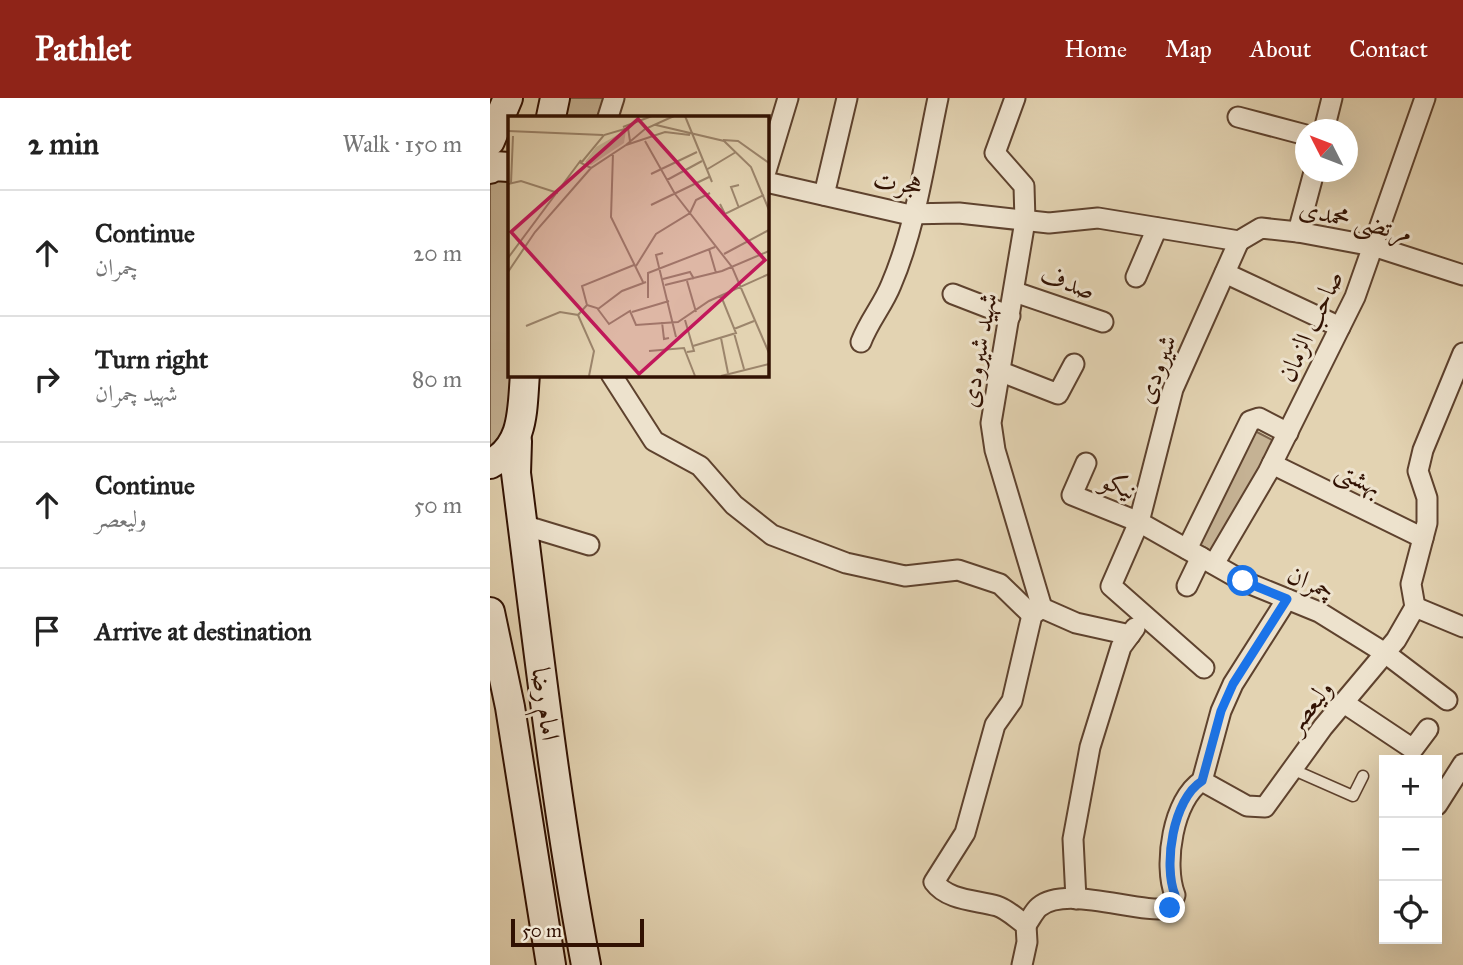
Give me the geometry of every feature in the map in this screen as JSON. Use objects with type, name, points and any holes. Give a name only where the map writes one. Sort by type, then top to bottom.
[{"type":"main road","points":[[509,98],[515,116]]},
{"type":"main road","points":[[490,141],[509,98]]},
{"type":"main road","points":[[490,169],[494,166],[508,167]]},
{"type":"main road","name":"امام رضا","points":[[525,376],[516,473],[569,875],[586,965]]},
{"type":"main road","points":[[490,464],[502,458],[517,441]]},
{"type":"main road","name":"امام رضا","points":[[490,612],[495,659],[551,965]]},
{"type":"street","points":[[608,116],[614,98]]},
{"type":"street","points":[[768,164],[788,98]]},
{"type":"street","points":[[824,195],[848,98]]},
{"type":"street","points":[[861,342],[869,321],[891,286],[913,214],[939,98]]},
{"type":"street","name":"شهید شیرودی","points":[[1015,98],[995,153],[1024,186],[1025,220],[991,423],[995,450],[1037,612]]},
{"type":"street","points":[[1327,119],[1332,98]]},
{"type":"street","name":"صاحب الزمان","points":[[1201,557],[1272,464],[1355,297],[1425,98]]},
{"type":"street","points":[[1238,117],[1295,132]]},
{"type":"street","name":"هجرت","points":[[768,182],[913,214],[958,213],[1049,223],[1098,218],[1240,241]]},
{"type":"street","points":[[1298,232],[1311,182]]},
{"type":"street","points":[[1136,277],[1157,228]]},
{"type":"street","name":"مرتضی محمدی","points":[[1240,241],[1261,228],[1298,232],[1373,246],[1463,275]]},
{"type":"street","name":"شیرودی","points":[[1145,616],[1111,586],[1139,522],[1173,389],[1240,241]]},
{"type":"street","points":[[1225,273],[1340,327]]},
{"type":"street","name":"صدف","points":[[1015,292],[1103,323]]},
{"type":"street","points":[[953,294],[1010,316]]},
{"type":"street","points":[[1463,353],[1455,393],[1418,471],[1427,498],[1427,523],[1411,584],[1415,607],[1463,627]]},
{"type":"street","points":[[999,371],[1058,394],[1074,364]]},
{"type":"street","points":[[612,376],[654,441],[699,466],[734,505],[772,535],[846,563],[905,576],[958,570],[1000,584],[1037,612],[1130,635]]},
{"type":"street","points":[[1187,586],[1201,557],[1250,421],[1259,418],[1288,433]]},
{"type":"street","name":"نیکو","points":[[1086,463],[1072,495],[1139,522]]},
{"type":"street","name":"بهشتی","points":[[1272,464],[1423,538]]},
{"type":"street","name":"چمران","points":[[1139,522],[1243,581],[1319,612],[1385,653],[1447,700]]},
{"type":"street","points":[[523,525],[589,545]]},
{"type":"street","points":[[1022,965],[1027,942],[1026,925],[1040,906],[1076,899],[1119,902],[1161,910],[1170,908],[1175,895],[1171,885],[1170,860],[1174,824],[1192,787],[1202,781],[1221,711],[1233,684],[1287,599]]},
{"type":"street","name":"ولیعصر","points":[[1202,781],[1247,806],[1265,807],[1385,653],[1415,607]]},
{"type":"street","points":[[1026,925],[1001,907],[959,898],[939,889],[934,882],[965,833],[995,726],[1012,701],[1037,612]]},
{"type":"street","points":[[1076,899],[1073,839],[1090,747],[1121,647],[1145,616],[1204,668]]},
{"type":"street","points":[[1344,703],[1413,749],[1428,729]]},
{"type":"street","points":[[1442,797],[1463,764]]},
{"type":"lane","points":[[1294,770],[1353,796],[1363,776]]},
{"type":"shaded area","points":[[568,98],[605,98],[598,116],[563,116]]},
{"type":"shaded area","points":[[508,178],[508,376],[512,376],[505,434],[497,445],[490,445],[490,184],[493,179]]},
{"type":"shaded area","points":[[1255,431],[1274,441],[1212,555],[1194,545]]},
{"type":"route","points":[[1170,908],[1175,895],[1171,885],[1170,860],[1174,824],[1192,787],[1202,781],[1221,711],[1233,684],[1287,599],[1243,581]]}]
